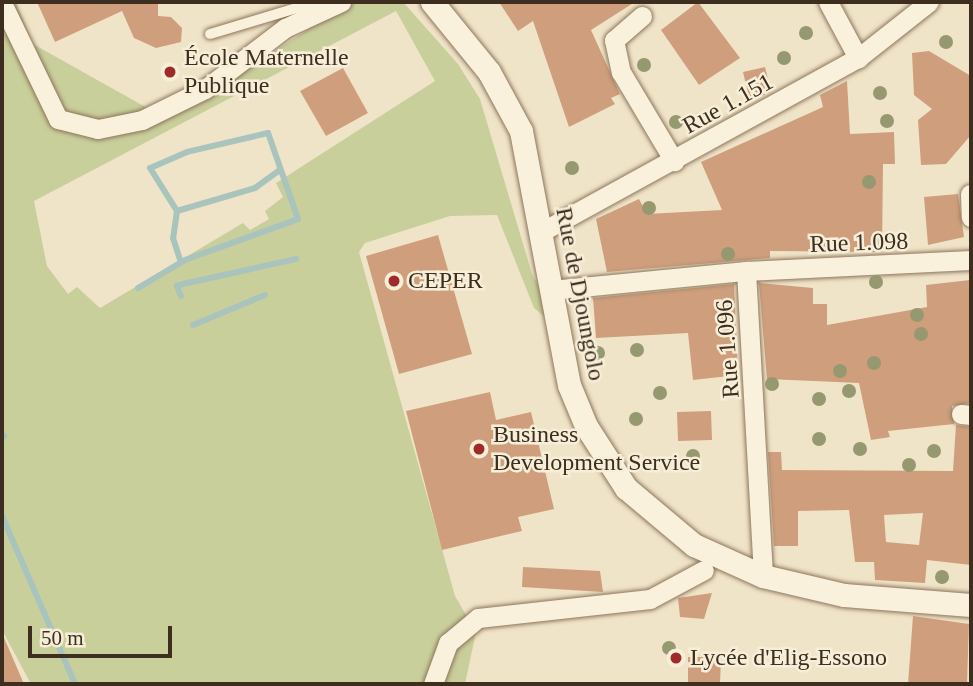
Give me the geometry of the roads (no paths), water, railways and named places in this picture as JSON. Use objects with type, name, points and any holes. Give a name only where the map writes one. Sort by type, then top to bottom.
[{"type":"street","points":[[2,3],[58,119],[98,129],[142,120],[205,89],[285,28],[341,2]]},
{"type":"street","name":"Rue de Djoungolo","points":[[432,2],[514,114],[541,232],[569,385],[586,426],[626,488],[694,545],[763,576],[844,595],[971,605]]},
{"type":"street","points":[[828,2],[859,58]]},
{"type":"street","name":"Rue 1.151","points":[[541,232],[859,58],[929,2]]},
{"type":"street","points":[[642,16],[614,40],[619,61],[674,161]]},
{"type":"street","points":[[970,194],[971,217]]},
{"type":"street","name":"Rue 1.098","points":[[746,271],[971,260]]},
{"type":"street","name":"Rue 1.096","points":[[551,290],[746,271],[763,576]]},
{"type":"street","points":[[433,684],[448,643],[478,618],[650,599],[704,570]]},
{"type":"lane","points":[[210,34],[317,2]]},
{"type":"waterway","points":[[138,288],[185,260],[298,219],[268,133],[187,152],[150,168],[177,211],[173,238],[181,262]]},
{"type":"waterway","points":[[177,211],[255,188],[280,170]]},
{"type":"waterway","points":[[181,296],[177,286],[183,284],[296,259]]},
{"type":"waterway","points":[[193,325],[265,295]]},
{"type":"waterway","points":[[2,516],[75,684]]},
{"type":"place","name":"École Maternelle Publique","points":[[170,72]]},
{"type":"place","name":"CEPER","points":[[394,281]]},
{"type":"place","name":"Business Development Service","points":[[479,449]]},
{"type":"place","name":"Lycée d'Elig-Essono","points":[[676,658]]}]
